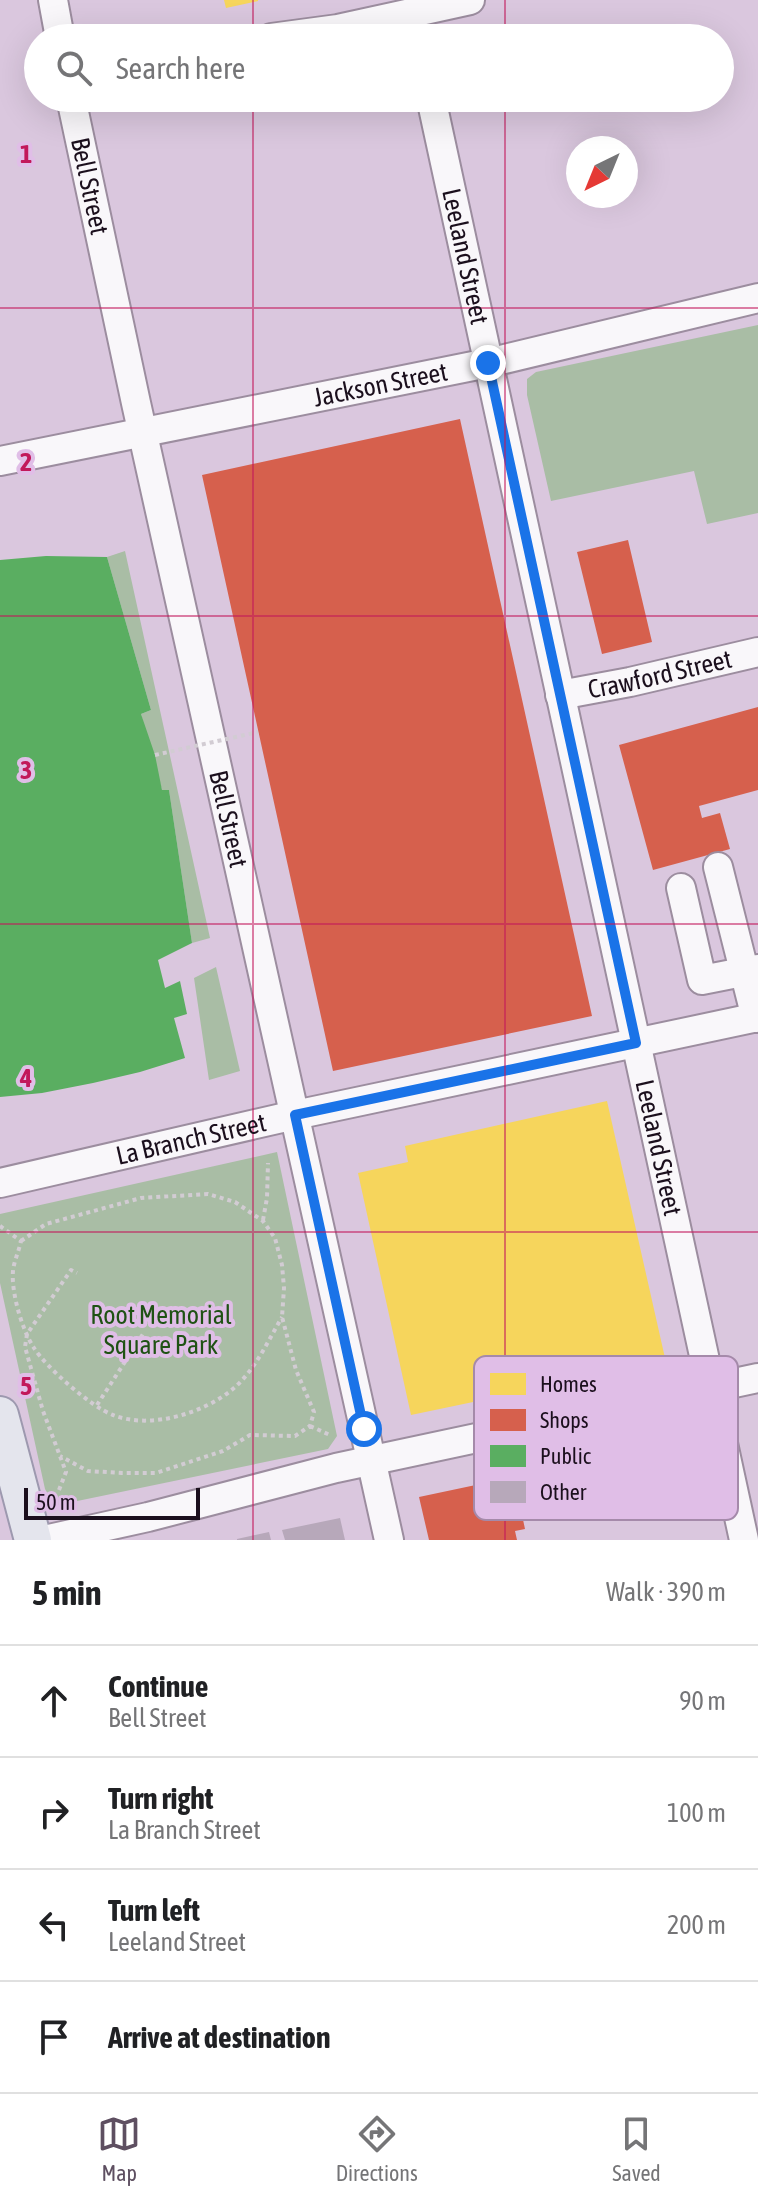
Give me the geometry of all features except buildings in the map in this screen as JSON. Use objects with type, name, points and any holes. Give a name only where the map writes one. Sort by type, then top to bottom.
[{"type":"main road","points":[[0,1415],[33,1540]]},
{"type":"street","points":[[53,0],[57,24]]},
{"type":"street","points":[[369,24],[413,17],[470,0]]},
{"type":"street","name":"Bell Street","points":[[74,112],[142,433],[389,1540]]},
{"type":"street","name":"Leeland Street","points":[[434,112],[704,1356]]},
{"type":"street","name":"Jackson Street","points":[[0,461],[488,363],[758,298]]},
{"type":"street","name":"Crawford Street","points":[[560,695],[758,652]]},
{"type":"street","points":[[718,867],[752,970],[757,1017]]},
{"type":"street","points":[[681,888],[702,980],[752,970]]},
{"type":"street","name":"La Branch Street","points":[[0,1183],[295,1115],[757,1017]]},
{"type":"street","points":[[738,1382],[758,1378]]},
{"type":"street","points":[[44,1540],[148,1517],[336,1468],[474,1439]]},
{"type":"street","name":"Leeland Street","points":[[738,1512],[744,1540]]},
{"type":"path","points":[[155,755],[258,732]]},
{"type":"path","points":[[263,1221],[268,1163]]},
{"type":"path","points":[[60,1456],[88,1471],[156,1473],[223,1451],[250,1435],[295,1436],[310,1426],[314,1412],[296,1370],[282,1317],[282,1265],[275,1238],[263,1221],[235,1202],[208,1194],[152,1197],[46,1224],[21,1241],[13,1272],[16,1301],[27,1334],[34,1348],[75,1390],[113,1415],[138,1420],[185,1415],[216,1402],[236,1387],[254,1365],[282,1317]]},
{"type":"path","points":[[0,1226],[21,1241]]},
{"type":"path","points":[[59,1490],[66,1472],[43,1411],[25,1347],[27,1334],[71,1270],[77,1273]]},
{"type":"path","points":[[97,1405],[143,1334]]},
{"type":"path","points":[[310,1426],[330,1435]]},
{"type":"green space","points":[[758,325],[758,513],[707,524],[694,471],[551,501],[527,395],[527,379],[536,372]]},
{"type":"green space","points":[[125,551],[210,938],[192,943],[169,790],[162,790],[141,714],[151,710],[107,557]]},
{"type":"green space","points":[[216,967],[240,1071],[209,1080],[194,978]]},
{"type":"green space","name":"Root Memorial Square Park","points":[[277,1152],[337,1436],[328,1449],[58,1505],[45,1489],[0,1283],[0,1214]]},
{"type":"route","points":[[364,1429],[295,1115],[636,1043],[488,363]]}]
